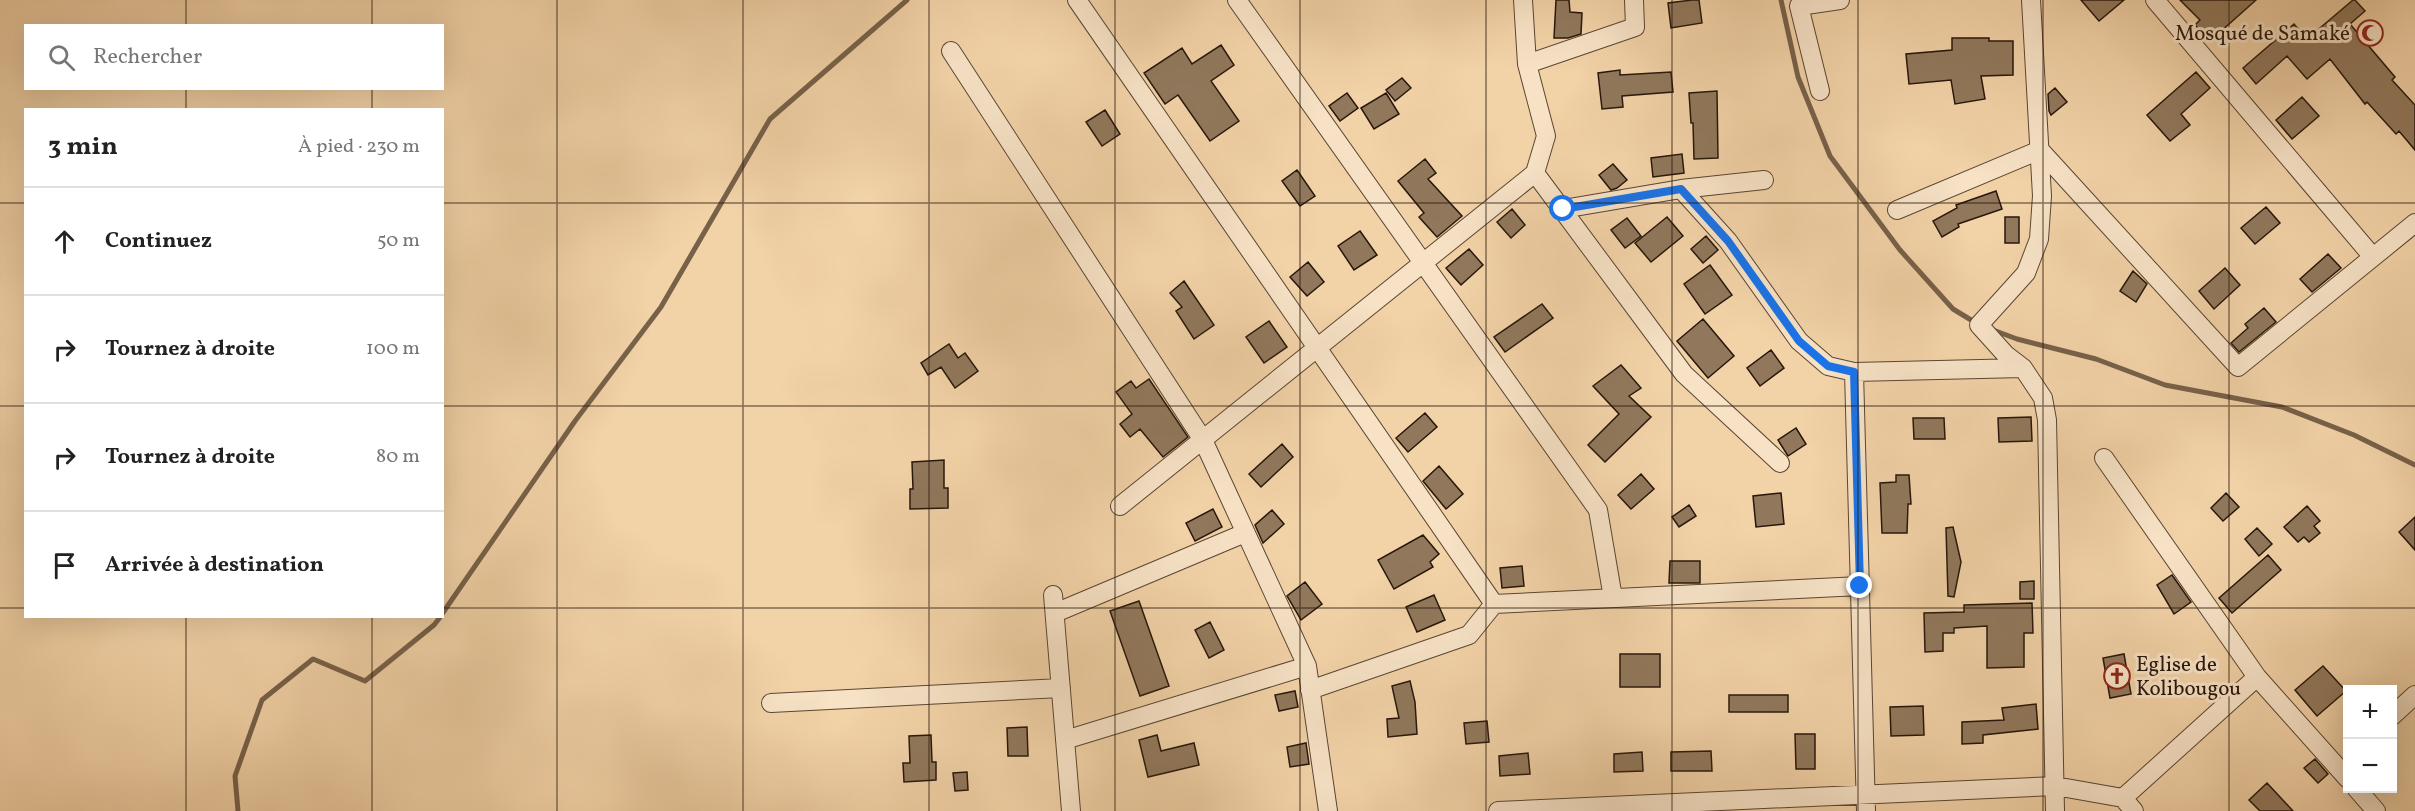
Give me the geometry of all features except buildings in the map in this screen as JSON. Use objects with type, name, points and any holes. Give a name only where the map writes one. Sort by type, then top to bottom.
[{"type":"street","points":[[1077,0],[1494,603]]},
{"type":"street","points":[[1237,0],[1598,510],[1613,598]]},
{"type":"street","points":[[1120,506],[1535,173],[1546,135],[1527,64],[1523,0]]},
{"type":"street","points":[[1527,64],[1635,27],[1634,0]]},
{"type":"street","points":[[1820,91],[1799,6],[1840,0]]},
{"type":"street","points":[[2031,0],[2042,196],[2039,239],[2026,273],[1979,325],[2006,355],[2023,368],[2043,398],[2047,420],[2055,811]]},
{"type":"street","points":[[2155,0],[2373,257]]},
{"type":"street","points":[[951,51],[1203,440],[1307,666],[1328,811]]},
{"type":"street","points":[[1897,210],[2040,150]]},
{"type":"street","points":[[2040,150],[2238,367],[2415,223]]},
{"type":"street","points":[[1535,173],[1684,374],[1780,463]]},
{"type":"street","points":[[1563,209],[1681,189],[1764,180]]},
{"type":"street","points":[[1681,189],[1728,241],[1799,341],[1828,366],[1854,372],[2023,368]]},
{"type":"street","points":[[1854,372],[1866,803]]},
{"type":"street","points":[[2104,458],[2257,677],[2343,766]]},
{"type":"street","points":[[1071,811],[1054,604],[1245,532]]},
{"type":"street","points":[[1310,690],[1468,635],[1494,603],[1860,586]]},
{"type":"street","points":[[1065,740],[1307,666]]},
{"type":"street","points":[[1498,811],[1866,803],[2055,786],[2128,805],[2257,677]]},
{"type":"street","points":[[771,703],[1061,688]]},
{"type":"street","points":[[2397,712],[2415,696]]},
{"type":"street","points":[[2360,793],[2376,811]]},
{"type":"waterway","points":[[444,611],[575,421],[661,307],[770,119],[907,0]]},
{"type":"waterway","points":[[1781,0],[1798,77],[1830,156],[1900,250],[1953,309],[1976,323]]},
{"type":"waterway","points":[[1993,330],[2017,339],[2096,359],[2165,385],[2282,407],[2354,435],[2415,465]]},
{"type":"waterway","points":[[238,811],[235,776],[262,700],[313,659],[365,681],[434,625],[439,618]]},
{"type":"place","name":"Mosqué de Samaké","points":[[2370,33]]},
{"type":"place","name":"Eglise de Kolibougou","points":[[2117,676]]},
{"type":"route","points":[[1563,209],[1681,189],[1728,241],[1799,341],[1828,366],[1854,372],[1860,586]]}]
